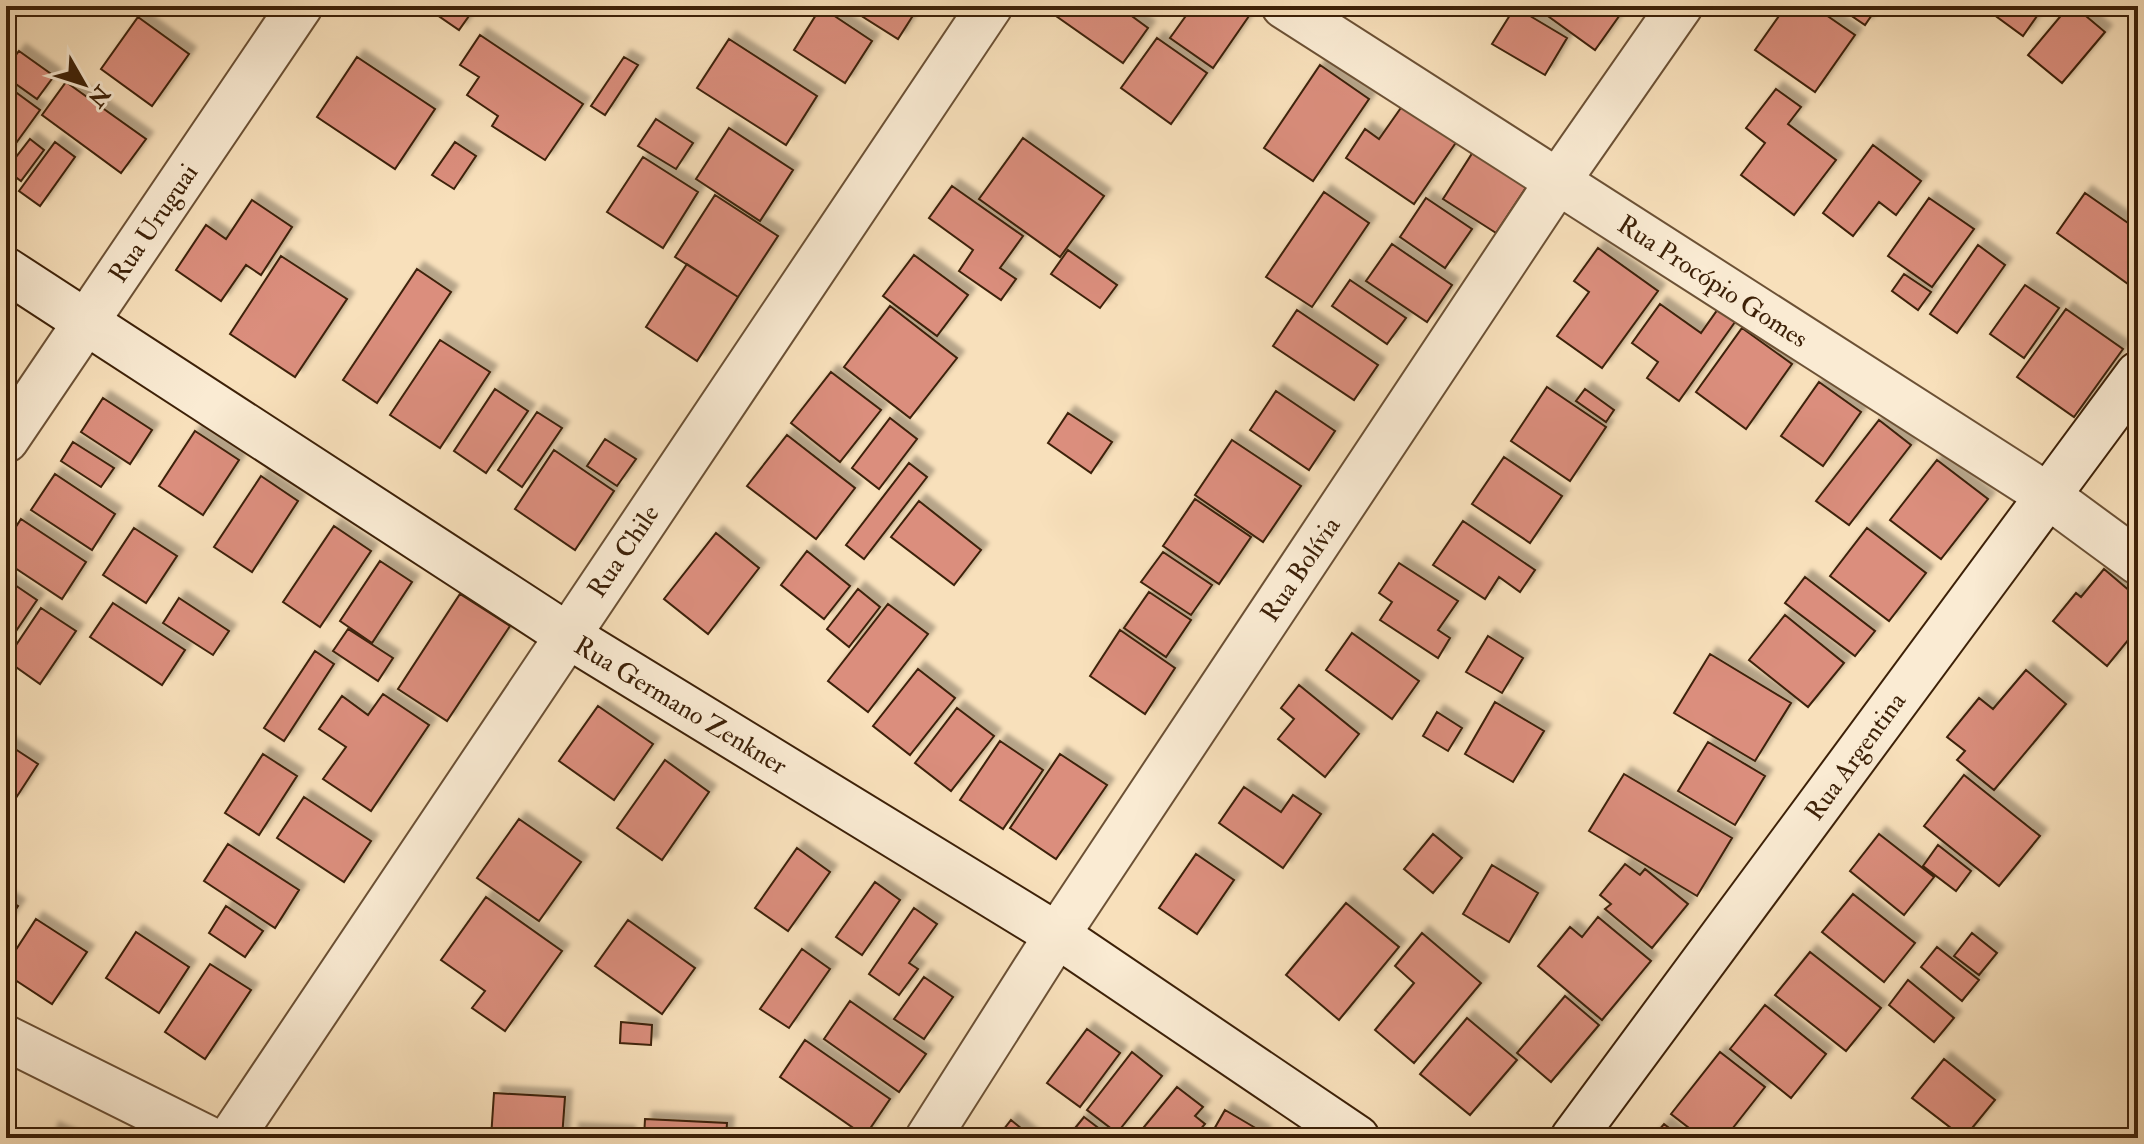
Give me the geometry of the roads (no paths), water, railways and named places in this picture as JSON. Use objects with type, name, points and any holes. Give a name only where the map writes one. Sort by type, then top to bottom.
[{"type":"street","name":"Rua Uruguai","points":[[6,440],[300,6]]},
{"type":"street","name":"Rua Chile","points":[[231,1138],[990,6]]},
{"type":"street","name":"Rua Procópio Gomes","points":[[1284,6],[2047,495],[2138,562]]},
{"type":"street","name":"Rua Bolívia","points":[[928,1138],[1057,935],[1558,181],[1680,6]]},
{"type":"street","name":"Rua Germano Zenkner","points":[[6,270],[567,635],[1057,935],[1357,1138]]},
{"type":"street","name":"Rua Argentina","points":[[1573,1138],[2138,374]]},
{"type":"street","points":[[6,1038],[207,1138]]}]
